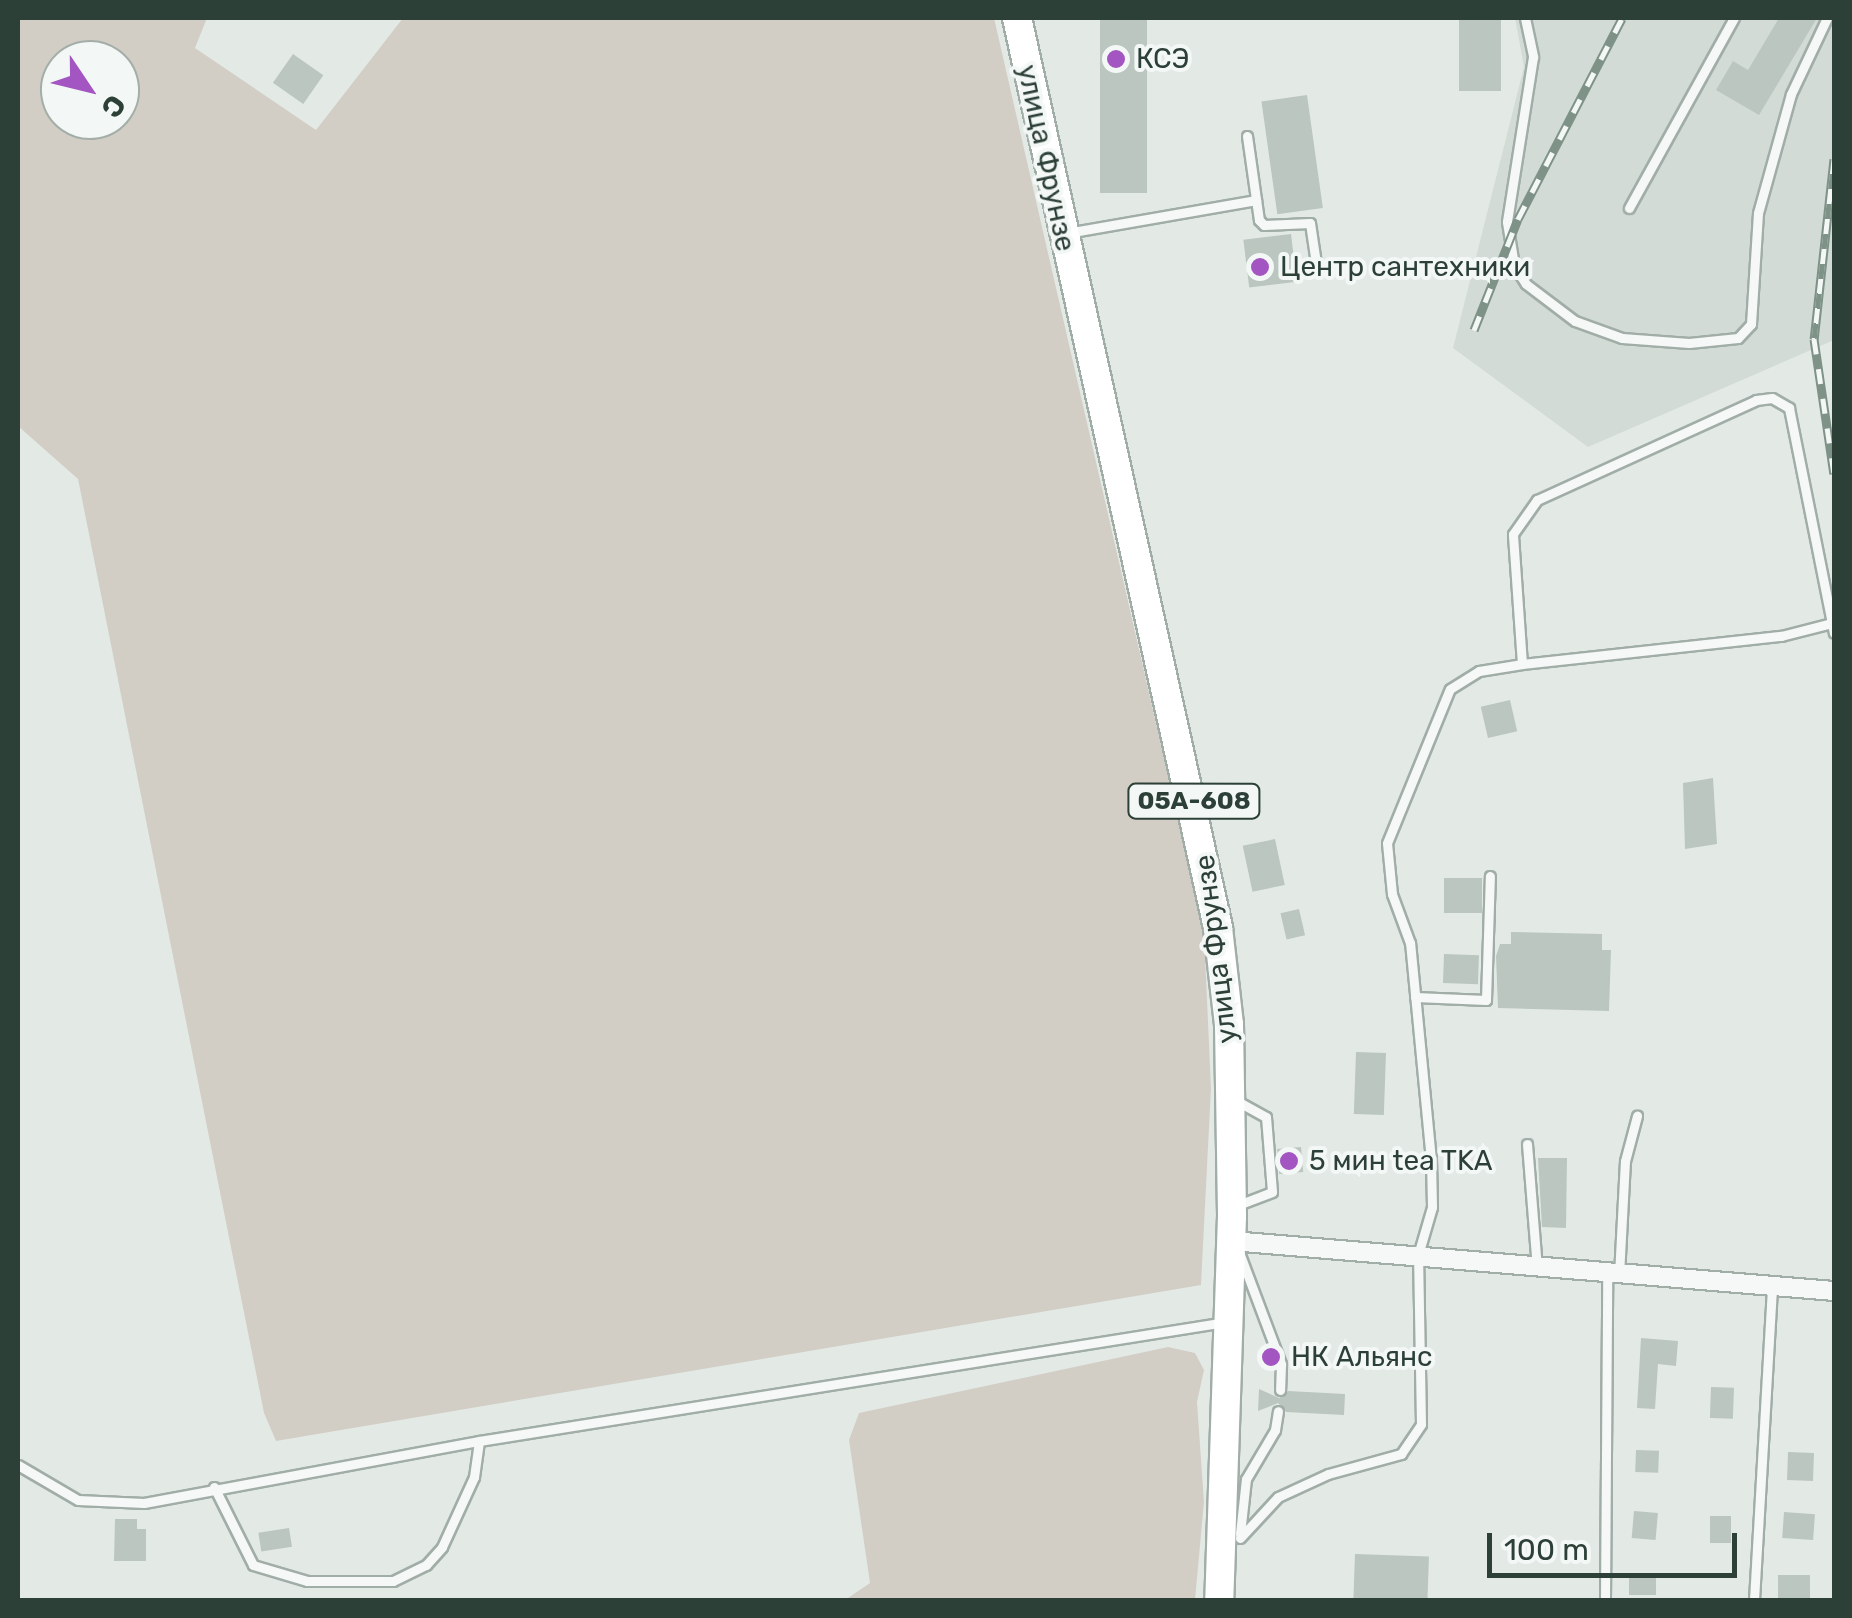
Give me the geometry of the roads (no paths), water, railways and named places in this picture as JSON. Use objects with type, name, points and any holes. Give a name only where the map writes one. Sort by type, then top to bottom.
[{"type":"main road","name":"улица Фрунзе","points":[[1017,18],[1061,234],[1204,846],[1229,1024],[1230,1544],[1218,1600]]},
{"type":"street","points":[[1231,1241],[1834,1292]]},
{"type":"lane","points":[[1525,18],[1533,57],[1506,246],[1526,284],[1575,320],[1606,332],[1689,343],[1738,338],[1751,324],[1758,276],[1758,213],[1791,94],[1828,18]]},
{"type":"lane","points":[[1630,208],[1734,18]]},
{"type":"lane","points":[[1247,136],[1256,200],[1264,225],[1310,224],[1317,270]]},
{"type":"lane","points":[[1061,234],[1256,200]]},
{"type":"lane","points":[[1230,1544],[1278,1497],[1328,1474],[1401,1454],[1414,1442],[1421,1424],[1418,1255],[1432,1208],[1415,997],[1386,842],[1450,689],[1478,671],[1833,628],[1789,408],[1772,398],[1756,400],[1536,500],[1514,534],[1522,664]]},
{"type":"lane","points":[[1415,997],[1486,1000],[1490,876]]},
{"type":"lane","points":[[1230,1097],[1266,1117],[1272,1192],[1232,1207]]},
{"type":"lane","points":[[1605,1600],[1613,1275],[1625,1162],[1638,1116]]},
{"type":"lane","points":[[1527,1144],[1537,1267]]},
{"type":"lane","points":[[1231,1241],[1248,1264],[1281,1364],[1280,1390]]},
{"type":"lane","points":[[1754,1600],[1772,1289]]},
{"type":"lane","points":[[18,1465],[58,1492],[98,1504],[144,1503],[479,1440],[1228,1321]]},
{"type":"lane","points":[[1230,1544],[1246,1479],[1275,1430],[1278,1412]]},
{"type":"lane","points":[[214,1487],[254,1566],[306,1581],[393,1581],[426,1564],[442,1546],[474,1478],[479,1440]]},
{"type":"railway","points":[[1474,330],[1518,219],[1622,18]]},
{"type":"railway","points":[[1834,159],[1814,339],[1834,474]]},
{"type":"place","name":"КСЭ","points":[[1116,59]]},
{"type":"place","name":"Центр сантехники","points":[[1260,267]]},
{"type":"place","name":"5 мин tea TKA","points":[[1289,1161]]},
{"type":"place","name":"НК Альянс","points":[[1271,1357]]}]
